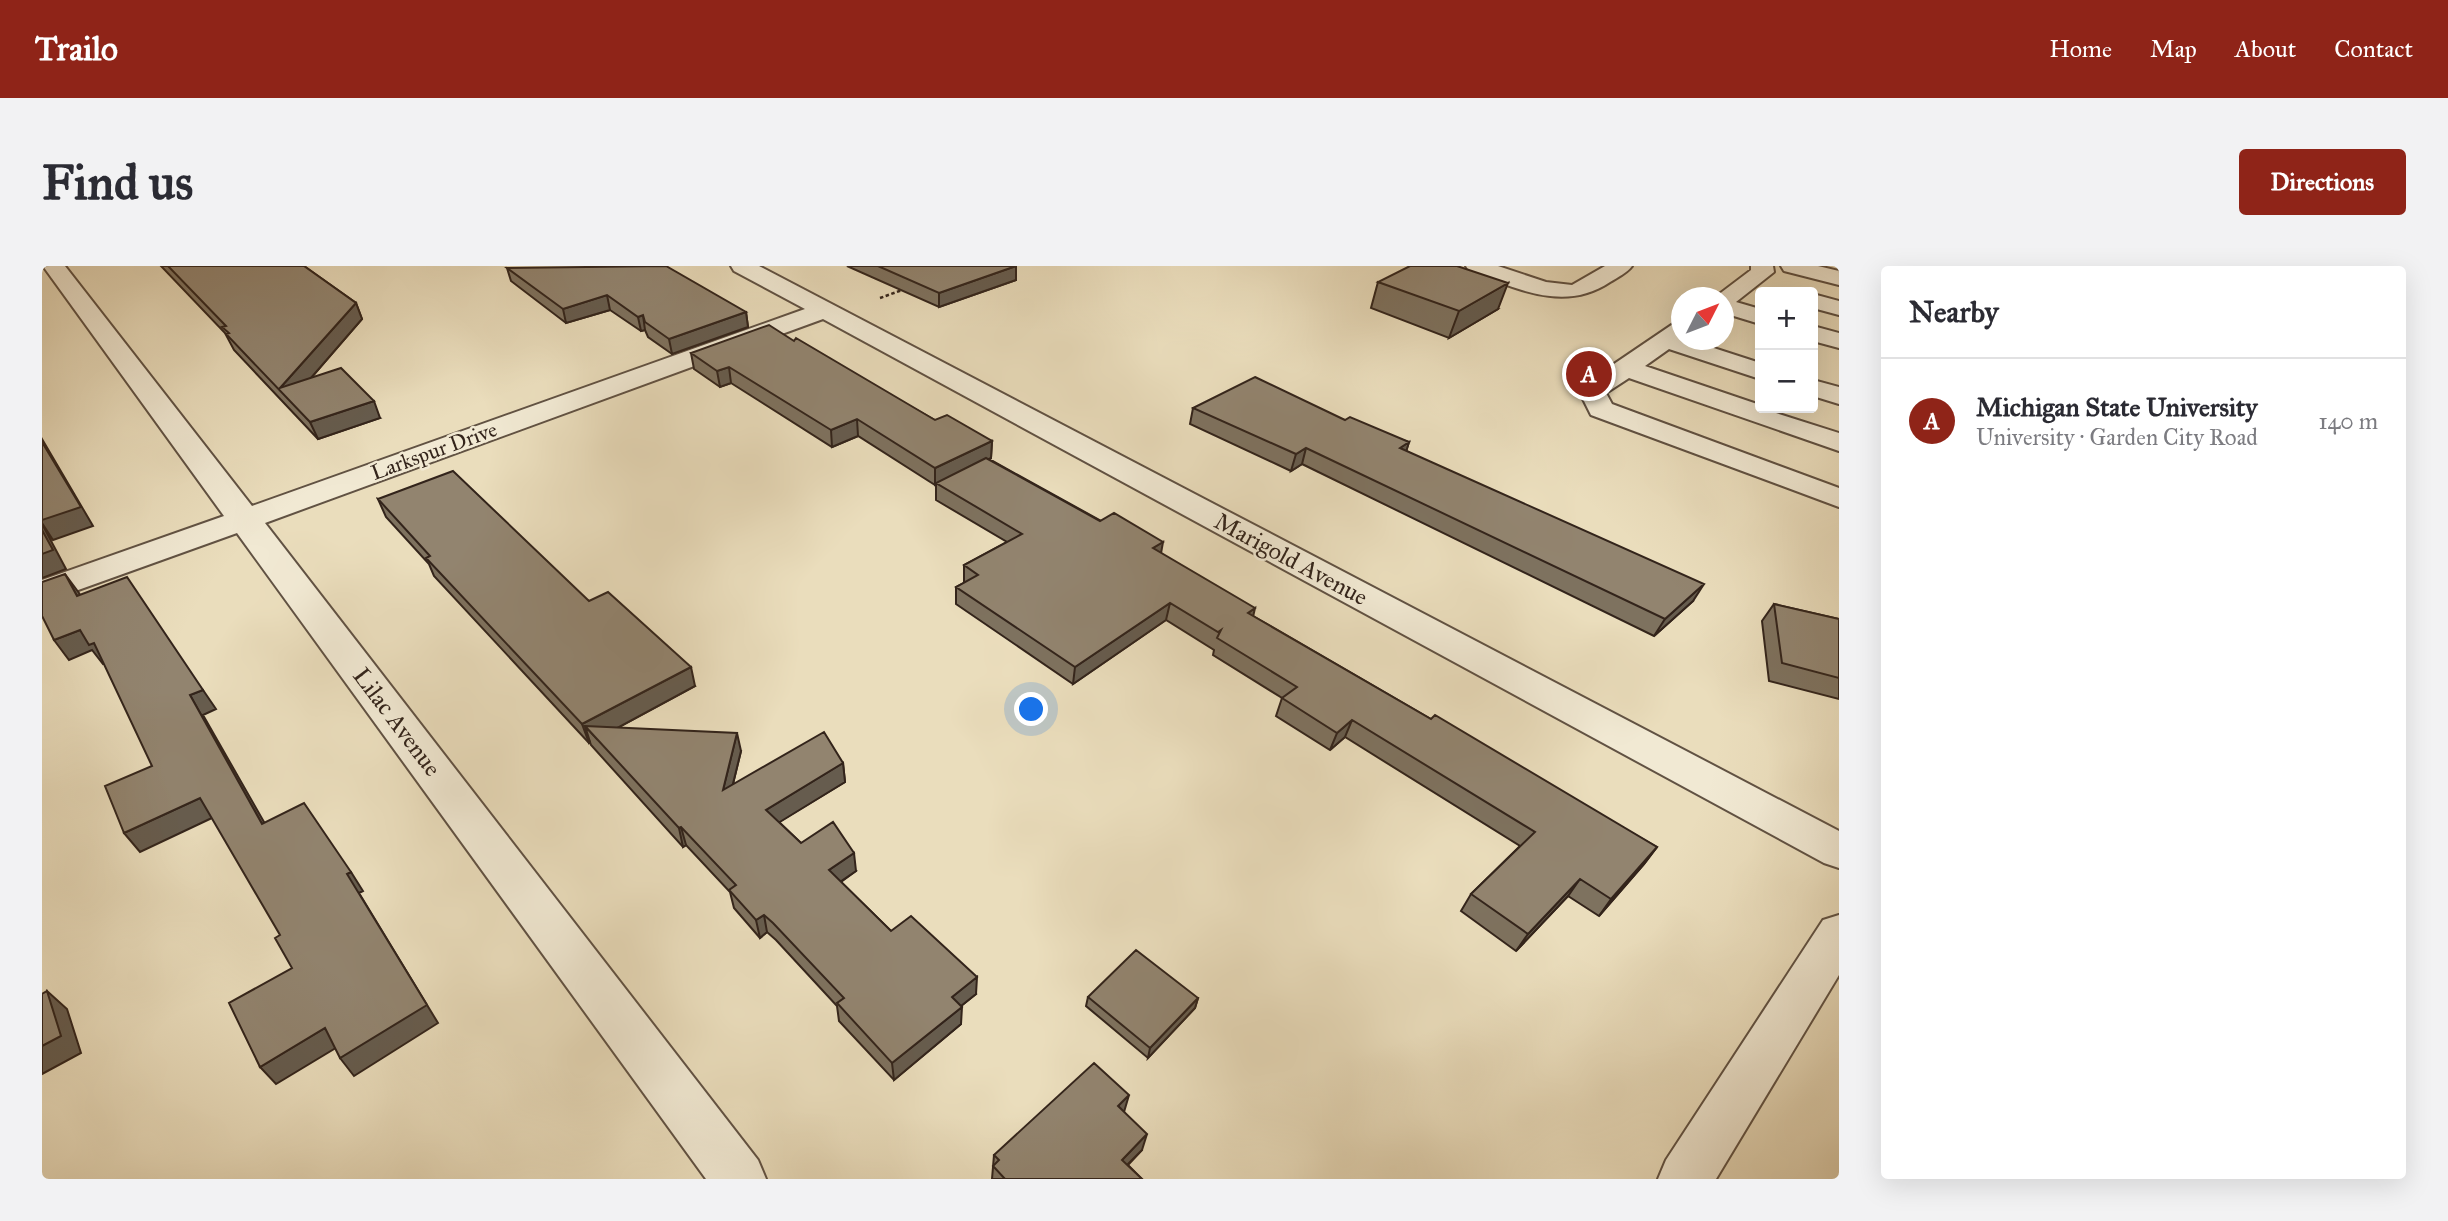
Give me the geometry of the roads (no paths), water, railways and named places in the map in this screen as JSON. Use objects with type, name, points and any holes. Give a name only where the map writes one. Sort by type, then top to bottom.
[{"type":"street","name":"Lilac Avenue","points":[[54,266],[739,1179]]},
{"type":"street","name":"Marigold Avenue","points":[[742,266],[1839,851]]},
{"type":"street","points":[[1477,266],[1546,289],[1568,293],[1582,289],[1621,266]]},
{"type":"street","points":[[1792,266],[1839,278]]},
{"type":"street","points":[[1734,292],[1755,274],[1770,287]]},
{"type":"street","points":[[1818,302],[1839,308]]},
{"type":"street","points":[[1734,309],[1755,315]]},
{"type":"street","name":"Larkspur Drive","points":[[42,592],[830,313]]},
{"type":"street","points":[[1818,335],[1839,341]]},
{"type":"street","points":[[1671,337],[1592,391],[1601,410],[1839,498]]},
{"type":"street","points":[[1710,350],[1755,369]]},
{"type":"street","points":[[1626,368],[1839,442]]},
{"type":"street","points":[[1818,390],[1839,396]]},
{"type":"street","points":[[1685,1179],[1839,934]]},
{"type":"place","name":"Michigan State University","points":[[1589,374]]}]
